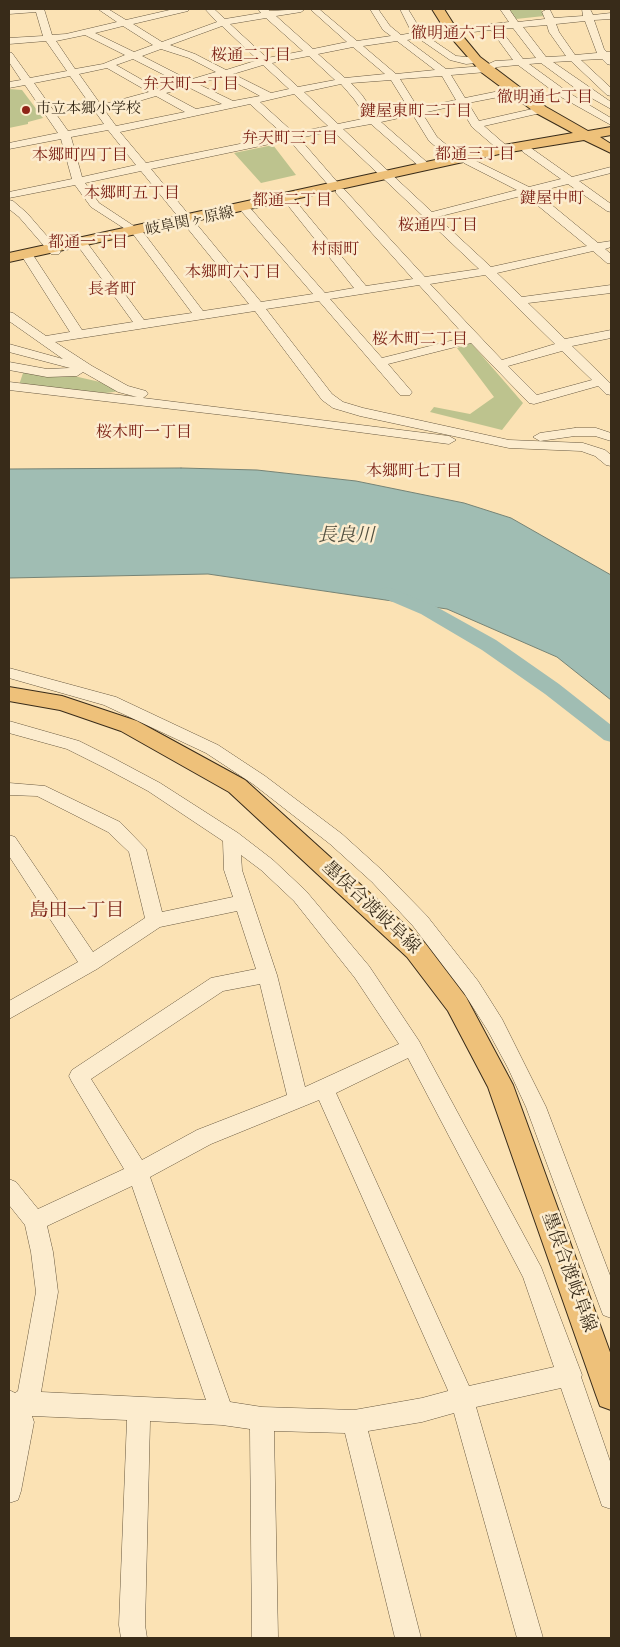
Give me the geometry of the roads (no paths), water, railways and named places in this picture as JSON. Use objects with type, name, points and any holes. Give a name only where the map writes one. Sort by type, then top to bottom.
[{"type":"main road","points":[[438,9],[484,66],[514,92],[541,110],[598,135],[611,149]]},
{"type":"main road","points":[[444,9],[454,30]]},
{"type":"main road","points":[[484,66],[537,103],[598,135],[611,144]]},
{"type":"main road","name":"岐阜関ヶ原線","points":[[9,258],[387,178],[504,149],[598,135]]},
{"type":"main road","name":"岐阜関ヶ原線","points":[[387,178],[425,166],[527,150],[598,135]]},
{"type":"main road","name":"岐阜関ヶ原線","points":[[189,221],[247,211],[338,188]]},
{"type":"main road","name":"岐阜関ヶ原線","points":[[9,262],[53,250],[84,246],[137,232]]},
{"type":"main road","name":"墨俣合渡岐阜線","points":[[9,694],[62,703],[129,726],[237,786],[416,950],[457,1004],[500,1085],[611,1395]]},
{"type":"street","points":[[9,11],[39,9],[49,38],[112,128],[259,308],[328,398],[360,412],[509,444],[583,447],[601,453],[611,462]]},
{"type":"street","points":[[102,9],[162,46],[192,56],[269,96]]},
{"type":"street","points":[[142,9],[194,34]]},
{"type":"street","points":[[9,41],[66,37],[185,9]]},
{"type":"street","points":[[210,9],[338,128],[387,178],[488,271],[611,391]]},
{"type":"street","points":[[9,85],[108,65],[224,22],[265,12],[301,9]]},
{"type":"street","points":[[314,9],[394,77],[433,139],[463,160],[527,192],[611,260]]},
{"type":"street","points":[[374,9],[386,28],[445,73],[476,125],[504,149]]},
{"type":"street","points":[[404,9],[419,34],[453,58],[484,66]]},
{"type":"street","points":[[504,9],[543,60],[611,106]]},
{"type":"street","points":[[545,9],[558,38],[573,58],[611,93]]},
{"type":"street","points":[[265,12],[343,81],[358,97],[374,121],[425,166]]},
{"type":"street","points":[[587,13],[599,50],[607,55],[611,64]]},
{"type":"street","points":[[98,109],[266,61],[354,44],[419,34],[550,20],[587,13],[611,16]]},
{"type":"street","points":[[492,26],[520,62],[565,95],[611,122]]},
{"type":"street","points":[[86,32],[232,105]]},
{"type":"street","points":[[9,55],[26,82],[65,135],[78,181],[95,205],[137,232],[200,316]]},
{"type":"street","points":[[9,146],[196,113],[343,81],[445,73],[495,64],[607,55]]},
{"type":"street","points":[[108,65],[196,113]]},
{"type":"street","points":[[9,195],[514,92]]},
{"type":"street","points":[[593,95],[611,93]]},
{"type":"street","points":[[252,100],[293,138],[474,339],[534,400],[600,381]]},
{"type":"street","points":[[476,125],[541,110]]},
{"type":"street","points":[[527,150],[611,209]]},
{"type":"street","points":[[428,216],[611,170]]},
{"type":"street","points":[[290,201],[364,291]]},
{"type":"street","points":[[9,202],[23,215],[53,250]]},
{"type":"street","points":[[247,211],[405,392]]},
{"type":"street","points":[[42,340],[259,308],[488,271],[611,244]]},
{"type":"street","points":[[84,246],[141,325]]},
{"type":"street","points":[[29,258],[78,334]]},
{"type":"street","points":[[518,301],[611,290]]},
{"type":"street","points":[[9,316],[42,340],[123,388],[167,400],[177,406]]},
{"type":"street","points":[[498,365],[558,348],[562,344],[611,334]]},
{"type":"street","points":[[378,363],[474,339]]},
{"type":"street","points":[[9,348],[87,368]]},
{"type":"street","points":[[9,366],[47,373],[74,373],[87,368]]},
{"type":"street","points":[[9,386],[511,449],[545,451],[583,447]]},
{"type":"street","points":[[465,434],[488,431],[535,437],[575,432],[596,432],[611,437]]},
{"type":"street","points":[[575,432],[611,443]]},
{"type":"street","points":[[9,673],[110,701],[212,749],[259,780],[336,839],[378,877],[420,921],[471,987],[495,1025],[516,1064],[536,1107],[611,1307]]},
{"type":"street","points":[[9,727],[72,745],[109,763],[154,787],[232,838],[267,865],[300,896],[362,972],[412,1047],[533,1274],[570,1375],[611,1497]]},
{"type":"street","points":[[9,789],[39,790],[114,828],[137,849],[156,921]]},
{"type":"street","points":[[232,838],[233,870],[267,975],[298,1099]]},
{"type":"street","points":[[9,842],[90,964]]},
{"type":"street","points":[[9,1011],[90,964],[156,921],[243,902]]},
{"type":"street","points":[[222,1413],[138,1173],[79,1076],[218,984],[267,975]]},
{"type":"street","points":[[35,1221],[138,1173],[204,1137],[324,1089],[412,1047]]},
{"type":"street","points":[[324,1089],[458,1387],[530,1638]]},
{"type":"street","points":[[9,1189],[35,1221],[42,1252],[46,1292],[44,1316],[28,1397],[13,1404]]},
{"type":"street","points":[[13,1404],[50,1404],[222,1413],[262,1419],[354,1422],[422,1410],[461,1399],[570,1375]]},
{"type":"street","points":[[9,1490],[22,1422],[13,1404]]},
{"type":"street","points":[[134,1638],[133,1586],[139,1410]]},
{"type":"street","points":[[262,1419],[265,1638]]},
{"type":"street","points":[[354,1422],[408,1638]]},
{"type":"water","name":"長良川","points":[[181,468],[257,470],[356,481],[464,503],[511,518],[611,575],[611,700],[557,657],[447,609],[208,574],[9,578],[9,469]]},
{"type":"waterway","name":"長良川","points":[[388,593],[428,610],[489,645],[552,689],[611,735]]},
{"type":"place","name":"市立本郷小学校","points":[[26,110]]},
{"type":"district","name":"徹明通六丁目","points":[[459,35]]},
{"type":"district","name":"桜通二丁目","points":[[251,57]]},
{"type":"district","name":"弁天町一丁目","points":[[191,86]]},
{"type":"district","name":"徹明通七丁目","points":[[545,99]]},
{"type":"district","name":"鍵屋東町二丁目","points":[[416,113]]},
{"type":"district","name":"弁天町三丁目","points":[[290,140]]},
{"type":"district","name":"都通三丁目","points":[[475,156]]},
{"type":"district","name":"本郷町四丁目","points":[[80,157]]},
{"type":"district","name":"本郷町五丁目","points":[[132,195]]},
{"type":"district","name":"鍵屋中町","points":[[552,200]]},
{"type":"district","name":"都通二丁目","points":[[292,202]]},
{"type":"district","name":"桜通四丁目","points":[[438,227]]},
{"type":"district","name":"都通一丁目","points":[[88,244]]},
{"type":"district","name":"村雨町","points":[[335,251]]},
{"type":"district","name":"本郷町六丁目","points":[[233,274]]},
{"type":"district","name":"長者町","points":[[112,291]]},
{"type":"district","name":"桜木町二丁目","points":[[420,341]]},
{"type":"district","name":"桜木町一丁目","points":[[144,434]]},
{"type":"district","name":"本郷町七丁目","points":[[414,473]]},
{"type":"district","name":"島田一丁目","points":[[77,913]]}]
